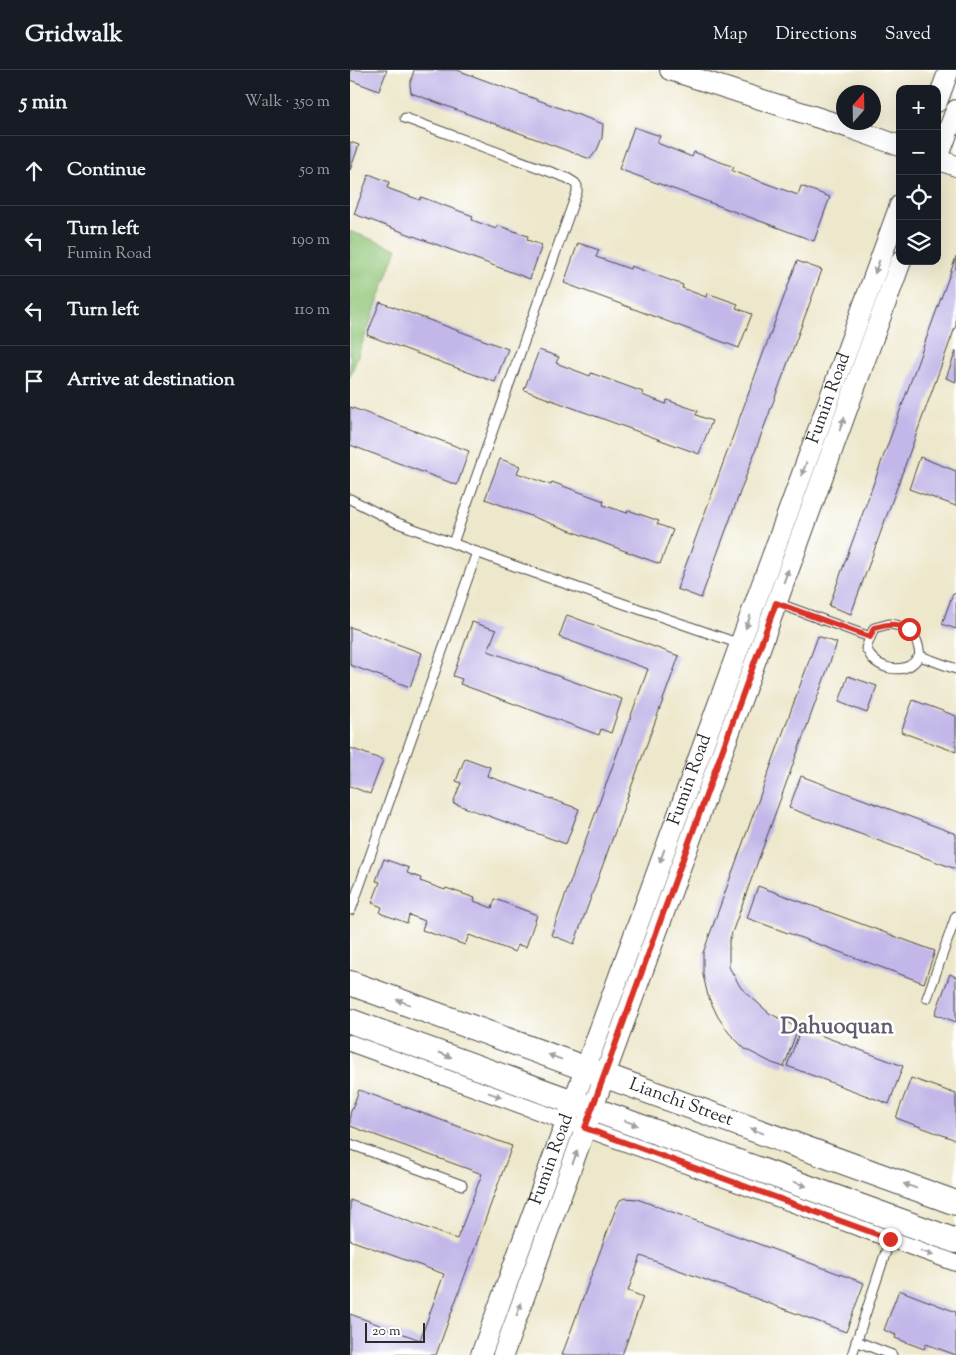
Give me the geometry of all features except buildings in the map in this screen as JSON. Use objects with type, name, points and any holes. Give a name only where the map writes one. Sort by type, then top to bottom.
[{"type":"main road","name":"Lianchi Street","points":[[350,982],[956,1203]]},
{"type":"main road","name":"Lianchi Street","points":[[350,1021],[579,1115],[956,1241]]},
{"type":"street","points":[[670,70],[896,145]]},
{"type":"street","points":[[941,91],[949,70]]},
{"type":"street","points":[[942,162],[956,110]]},
{"type":"street","name":"Fumin Road","points":[[595,1072],[740,644],[896,215]]},
{"type":"street","name":"Fumin Road","points":[[481,1355],[579,1115],[776,603],[900,265]]},
{"type":"street","points":[[350,1043],[579,1115],[890,1239],[956,1263]]},
{"type":"street","name":"Fumin Road","points":[[503,1355],[579,1115]]},
{"type":"lane","points":[[405,118],[568,178],[577,186],[577,192],[453,543]]},
{"type":"lane","points":[[350,499],[395,522],[740,644]]},
{"type":"lane","points":[[351,910],[477,552]]},
{"type":"lane","points":[[776,603],[870,637]]},
{"type":"lane","points":[[897,624],[909,629],[917,638],[920,656],[910,666],[899,669],[889,668],[872,658],[866,648],[874,628],[897,624]]},
{"type":"lane","points":[[920,656],[956,669]]},
{"type":"lane","points":[[927,998],[956,916]]},
{"type":"lane","points":[[350,1144],[462,1185]]},
{"type":"lane","points":[[852,1355],[890,1239]]},
{"type":"lane","points":[[856,1341],[892,1355]]},
{"type":"green space","points":[[350,231],[397,249],[350,377]]},
{"type":"district","name":"Dahuoquan","points":[[837,1028]]},
{"type":"route","points":[[890,1239],[585,1128],[776,603],[870,637],[874,628],[889,624],[897,624],[909,629]]}]
